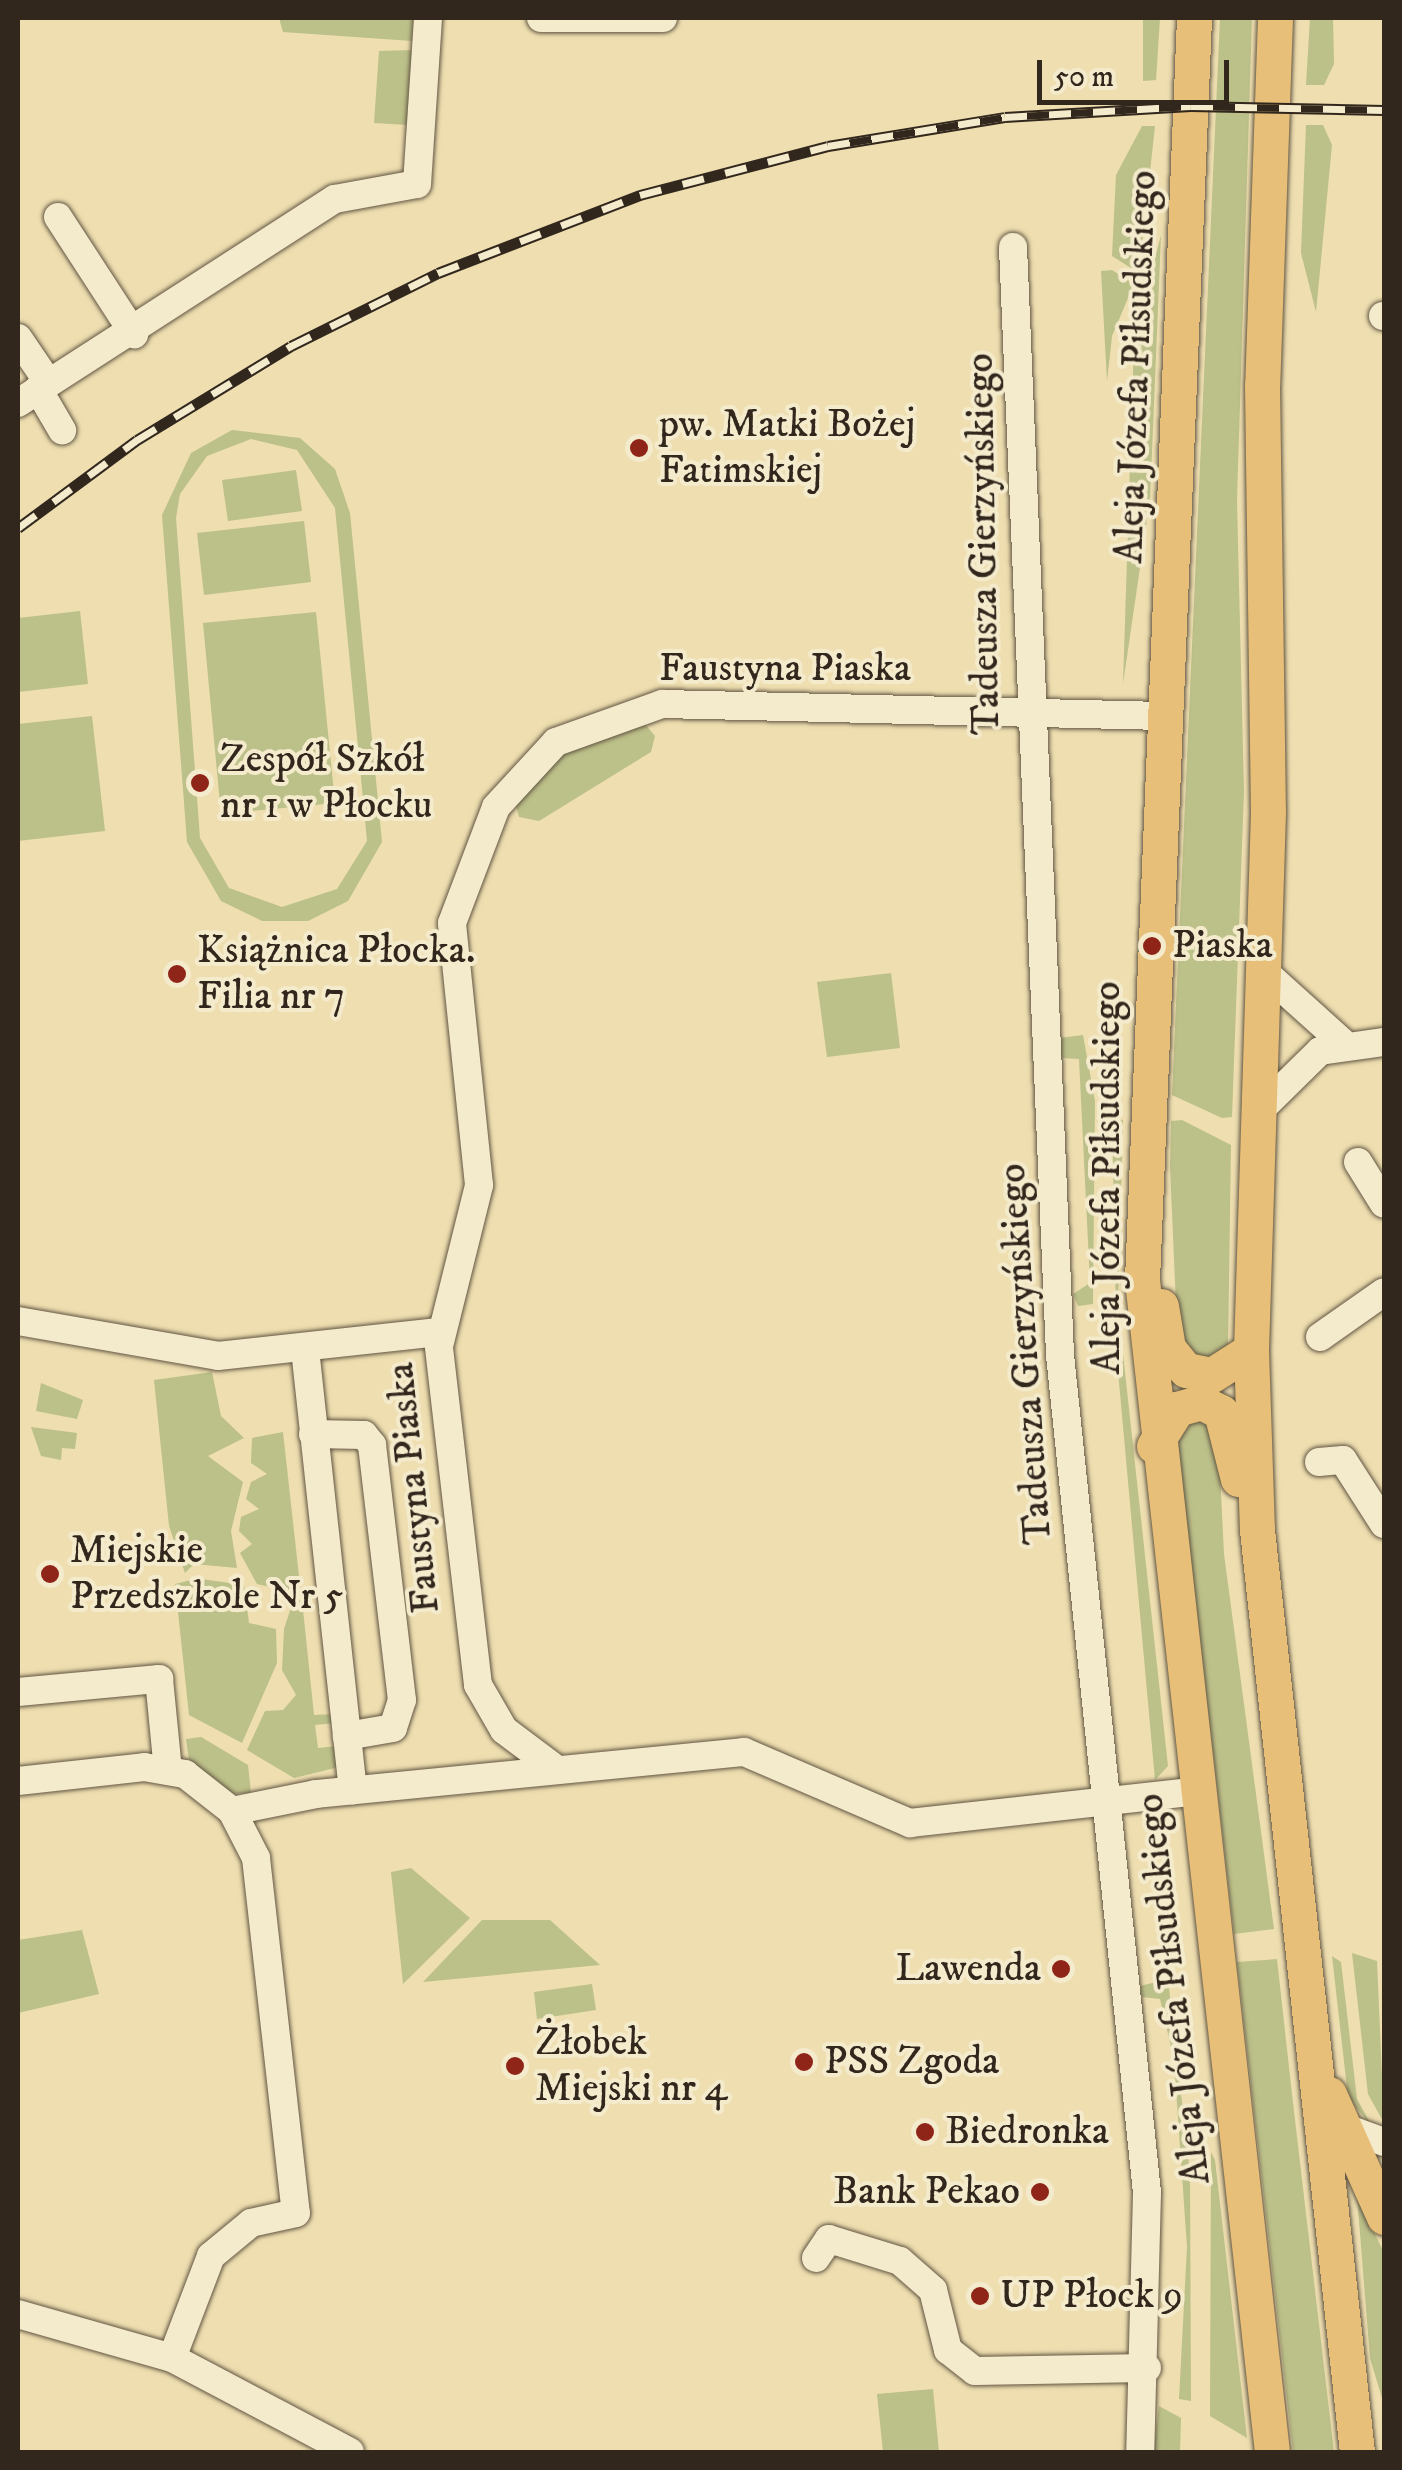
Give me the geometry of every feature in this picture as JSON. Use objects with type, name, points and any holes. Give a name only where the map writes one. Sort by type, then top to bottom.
[{"type":"main road","name":"Aleja Józefa Piłsudskiego","points":[[1194,18],[1144,1206],[1154,1446],[1272,2452]]},
{"type":"main road","points":[[1274,18],[1262,386],[1268,698],[1252,1350],[1260,1603],[1357,2452]]},
{"type":"main road","points":[[1144,1206],[1174,1361],[1212,1375],[1252,1350]]},
{"type":"main road","points":[[1154,1446],[1190,1402],[1221,1412],[1260,1603]]},
{"type":"main road","points":[[1310,2041],[1340,2126],[1384,2218]]},
{"type":"street","points":[[34,391],[134,334],[336,199],[417,184],[428,18]]},
{"type":"street","points":[[542,18],[663,18]]},
{"type":"street","points":[[58,218],[134,334]]},
{"type":"street","name":"Tadeusza Gierzyńskiego","points":[[1014,247],[1030,519],[1028,716],[1060,1355],[1112,1800],[1147,2179],[1147,2368],[1140,2452]]},
{"type":"street","points":[[18,338],[34,391],[62,430]]},
{"type":"street","name":"Faustyna Piaska","points":[[556,1768],[504,1730],[478,1685],[440,1361],[439,1332],[478,1196],[455,906],[484,828],[523,769],[572,733],[662,704],[1028,716],[1164,716]]},
{"type":"street","points":[[1261,970],[1342,1042]]},
{"type":"street","points":[[1258,1112],[1289,1072],[1342,1042],[1384,1042]]},
{"type":"street","points":[[1358,1162],[1384,1204]]},
{"type":"street","points":[[1320,1338],[1384,1292]]},
{"type":"street","points":[[18,1321],[42,1333],[218,1356],[439,1332]]},
{"type":"street","points":[[305,1349],[353,1790]]},
{"type":"street","points":[[312,1434],[364,1435],[372,1445],[402,1700],[392,1728],[347,1736]]},
{"type":"street","points":[[1319,1462],[1343,1460],[1384,1524]]},
{"type":"street","points":[[18,1692],[160,1679],[168,1770]]},
{"type":"street","points":[[232,1811],[353,1790],[753,1752],[910,1823],[1193,1792]]},
{"type":"street","points":[[18,1781],[168,1770],[196,1778],[232,1811],[259,1874],[296,2213],[252,2223],[211,2256],[172,2358]]},
{"type":"street","points":[[1340,2126],[1384,2142]]},
{"type":"street","points":[[816,2258],[829,2239],[900,2261],[933,2290],[948,2350],[975,2371],[1147,2368]]},
{"type":"street","points":[[18,2314],[172,2358],[350,2452]]},
{"type":"green space","points":[[279,18],[413,18],[412,41],[283,32]]},
{"type":"green space","points":[[1143,18],[1160,18],[1156,80],[1143,81]]},
{"type":"green space","points":[[1220,18],[1252,18],[1237,500],[1244,792],[1232,1117],[1222,1118],[1172,1095]]},
{"type":"green space","points":[[1310,18],[1333,18],[1334,64],[1324,85],[1306,85]]},
{"type":"green space","points":[[413,50],[408,125],[374,123],[379,51]]},
{"type":"green space","points":[[1306,125],[1323,125],[1332,145],[1316,312],[1301,253]]},
{"type":"green space","points":[[1142,126],[1155,126],[1139,273],[1112,256],[1116,175]]},
{"type":"green space","points":[[1161,235],[1150,499],[1123,684],[1134,340]]},
{"type":"green space","points":[[1112,270],[1134,284],[1112,336],[1107,381],[1101,271]]},
{"type":"green space","points":[[232,430],[300,438],[335,469],[350,513],[382,842],[348,901],[308,921],[262,921],[221,901],[187,842],[162,515],[191,453]],"holes":[[[251,439],[297,450],[335,508],[367,841],[337,889],[282,907],[229,888],[200,838],[176,518],[180,494],[207,456]]]},
{"type":"green space","points":[[296,470],[302,511],[228,521],[222,480]]},
{"type":"green space","points":[[304,521],[311,582],[204,595],[197,533]]},
{"type":"green space","points":[[80,611],[88,684],[18,692],[18,618]]},
{"type":"green space","points":[[316,612],[335,803],[221,814],[203,623]]},
{"type":"green space","points":[[92,716],[105,831],[18,841],[18,724]]},
{"type":"green space","points":[[645,724],[655,736],[651,752],[539,821],[519,817],[515,802],[562,754]]},
{"type":"green space","points":[[891,973],[900,1048],[827,1057],[817,982]]},
{"type":"green space","points":[[1083,1035],[1095,1101],[1093,1304],[1078,1306],[1073,1294],[1090,1283],[1079,1059],[1062,1058],[1059,1038]]},
{"type":"green space","points":[[1112,1119],[1123,1120],[1118,1308],[1168,1766],[1155,1780],[1117,1360]]},
{"type":"green space","points":[[1182,1120],[1231,1145],[1228,1345],[1203,1363],[1183,1350],[1176,1305],[1171,1121]]},
{"type":"green space","points":[[212,1372],[221,1416],[244,1438],[208,1456],[243,1482],[231,1531],[237,1568],[194,1564],[185,1573],[169,1526],[154,1380]]},
{"type":"green space","points":[[41,1383],[83,1400],[77,1419],[36,1411]]},
{"type":"green space","points":[[1198,1416],[1218,1433],[1224,1554],[1274,1929],[1234,1934],[1177,1440]]},
{"type":"green space","points":[[31,1427],[77,1433],[75,1449],[62,1448],[61,1460],[41,1456]]},
{"type":"green space","points":[[283,1432],[301,1594],[257,1584],[240,1553],[252,1544],[239,1531],[241,1517],[259,1509],[246,1499],[251,1482],[267,1474],[251,1463],[252,1438]]},
{"type":"green space","points":[[195,1579],[195,1587],[201,1579],[244,1585],[249,1623],[276,1629],[277,1663],[242,1743],[189,1715],[175,1584]]},
{"type":"green space","points":[[302,1600],[314,1715],[334,1714],[335,1723],[315,1725],[318,1748],[337,1746],[339,1767],[294,1778],[247,1750],[265,1711],[283,1710],[296,1695],[282,1670],[284,1629],[293,1601]]},
{"type":"green space","points":[[201,1737],[248,1765],[251,1793],[229,1794],[190,1767],[186,1739]]},
{"type":"green space","points":[[411,1868],[470,1918],[403,1984],[391,1872]]},
{"type":"green space","points":[[482,1920],[550,1920],[600,1965],[423,1982]]},
{"type":"green space","points":[[82,1930],[99,1994],[18,2013],[18,1940]]},
{"type":"green space","points":[[1352,1953],[1377,1961],[1384,2123],[1368,2094]]},
{"type":"green space","points":[[1332,1956],[1341,1962],[1357,2099],[1374,2130],[1348,2097]]},
{"type":"green space","points":[[1277,1959],[1334,2452],[1293,2452],[1237,1962]]},
{"type":"green space","points":[[1168,1979],[1190,2173],[1191,2401],[1179,2399],[1187,2247],[1174,2060],[1160,1999],[1142,1997],[1140,1986]]},
{"type":"green space","points":[[592,1984],[596,2010],[537,2019],[534,1992]]},
{"type":"green space","points":[[1211,2152],[1215,2160],[1247,2438],[1210,2416]]},
{"type":"green space","points":[[1357,2196],[1384,2253],[1384,2405],[1370,2358]]},
{"type":"green space","points":[[933,2389],[939,2452],[883,2452],[877,2394]]},
{"type":"green space","points":[[1159,2406],[1181,2418],[1180,2452],[1153,2452]]},
{"type":"railway","points":[[18,528],[137,440],[291,346],[438,273],[640,195],[828,146],[1005,117],[1191,106],[1384,110]]},
{"type":"place","name":"pw. Matki Bożej Fatimskiej","points":[[639,448]]},
{"type":"place","name":"Zespół Szkół nr 1 w Płocku","points":[[200,783]]},
{"type":"place","name":"Piaska","points":[[1152,946]]},
{"type":"place","name":"Książnica Płocka. Filia nr 7","points":[[177,974]]},
{"type":"place","name":"Miejskie Przedszkole Nr 5","points":[[50,1574]]},
{"type":"place","name":"Lawenda","points":[[1061,1969]]},
{"type":"place","name":"PSS Zgoda","points":[[804,2062]]},
{"type":"place","name":"Żłobek Miejski nr 4","points":[[515,2066]]},
{"type":"place","name":"Biedronka","points":[[925,2132]]},
{"type":"place","name":"Bank Pekao","points":[[1040,2192]]},
{"type":"place","name":"UP Płock 9","points":[[980,2296]]}]
